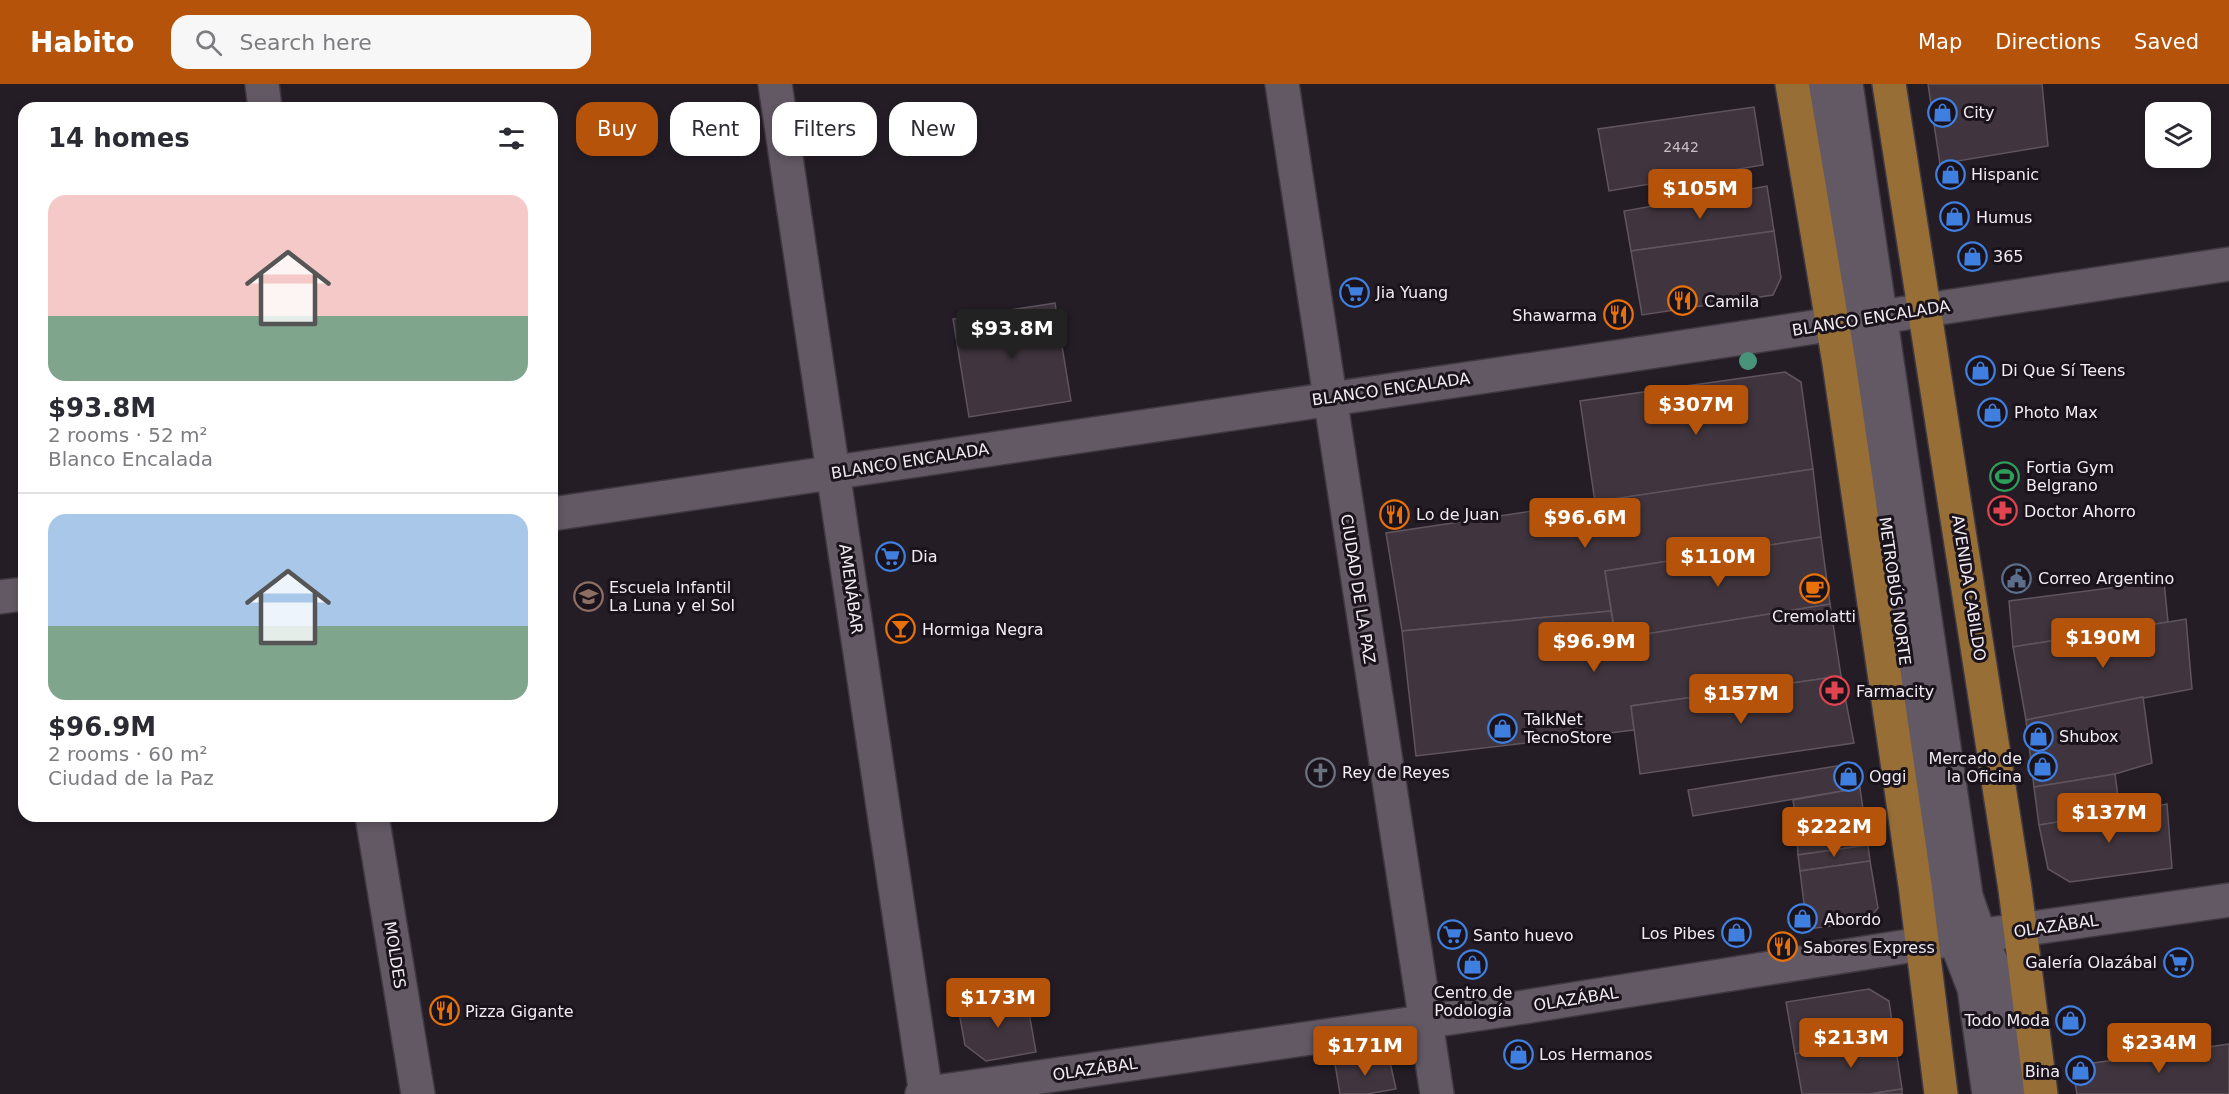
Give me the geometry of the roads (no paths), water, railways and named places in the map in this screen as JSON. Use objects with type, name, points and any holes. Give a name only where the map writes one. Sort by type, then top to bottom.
[{"type":"main road","points":[[1792,84],[1856,321],[1913,873],[1941,1094]]},
{"type":"main road","name":"AVENIDA CABILDO","points":[[1889,84],[1926,310],[2041,1094]]},
{"type":"street","points":[[262,84],[265,102]]},
{"type":"street","name":"AMENÁBAR","points":[[775,84],[925,1094]]},
{"type":"street","name":"CIUDAD DE LA PAZ","points":[[1282,84],[1328,398],[1437,1094]]},
{"type":"street","name":"METROBÚS NORTE","points":[[1816,84],[1816,97],[1856,321],[1966,896],[1967,938],[1989,1094]]},
{"type":"street","name":"METROBÚS NORTE","points":[[1846,84],[1856,321]]},
{"type":"street","name":"BLANCO ENCALADA","points":[[558,513],[2229,264]]},
{"type":"street","points":[[0,597],[18,595]]},
{"type":"street","name":"MOLDES","points":[[373,822],[418,1094]]},
{"type":"street","name":"OLAZÁBAL","points":[[925,1094],[1426,1022],[1922,944],[2019,932],[2229,900]]},
{"type":"street","name":"METROBÚS NORTE","points":[[1967,938],[2001,984],[2016,1094]]},
{"type":"place","name":"City","points":[[1942,112]]},
{"type":"place","name":"Hispanic","points":[[1950,174]]},
{"type":"place","name":"Humus","points":[[1955,217]]},
{"type":"place","name":"365","points":[[1972,256]]},
{"type":"place","name":"Jia Yuang","points":[[1355,292]]},
{"type":"place","name":"Camila","points":[[1683,301]]},
{"type":"place","name":"Shawarma","points":[[1618,315]]},
{"type":"place","name":"Di Que Sí Teens","points":[[1980,370]]},
{"type":"place","name":"Photo Max","points":[[1993,412]]},
{"type":"place","name":"Fortia Gym Belgrano","points":[[2005,476]]},
{"type":"place","name":"Doctor Ahorro","points":[[2003,511]]},
{"type":"place","name":"Lo de Juan","points":[[1395,514]]},
{"type":"place","name":"Dia","points":[[890,556]]},
{"type":"place","name":"Correo Argentino","points":[[2017,578]]},
{"type":"place","name":"Cremolatti","points":[[1814,588]]},
{"type":"place","name":"Escuela Infantil La Luna y el Sol","points":[[588,596]]},
{"type":"place","name":"Hormiga Negra","points":[[901,629]]},
{"type":"place","name":"Farmacity","points":[[1835,691]]},
{"type":"place","name":"TalkNet TecnoStore","points":[[1503,728]]},
{"type":"place","name":"Shubox","points":[[2038,736]]},
{"type":"place","name":"Mercado de la Oficina","points":[[2043,767]]},
{"type":"place","name":"Rey de Reyes","points":[[1321,772]]},
{"type":"place","name":"Oggi","points":[[1848,776]]},
{"type":"place","name":"Abordo","points":[[1803,919]]},
{"type":"place","name":"Los Pibes","points":[[1736,933]]},
{"type":"place","name":"Santo huevo","points":[[1452,935]]},
{"type":"place","name":"Sabores Express","points":[[1782,947]]},
{"type":"place","name":"Galería Olazábal","points":[[2178,962]]},
{"type":"place","name":"Centro de Podología","points":[[1473,964]]},
{"type":"place","name":"Pizza Gigante","points":[[444,1011]]},
{"type":"place","name":"Todo Moda","points":[[2071,1020]]},
{"type":"place","name":"Los Hermanos","points":[[1518,1054]]},
{"type":"place","name":"Bina","points":[[2081,1071]]}]
